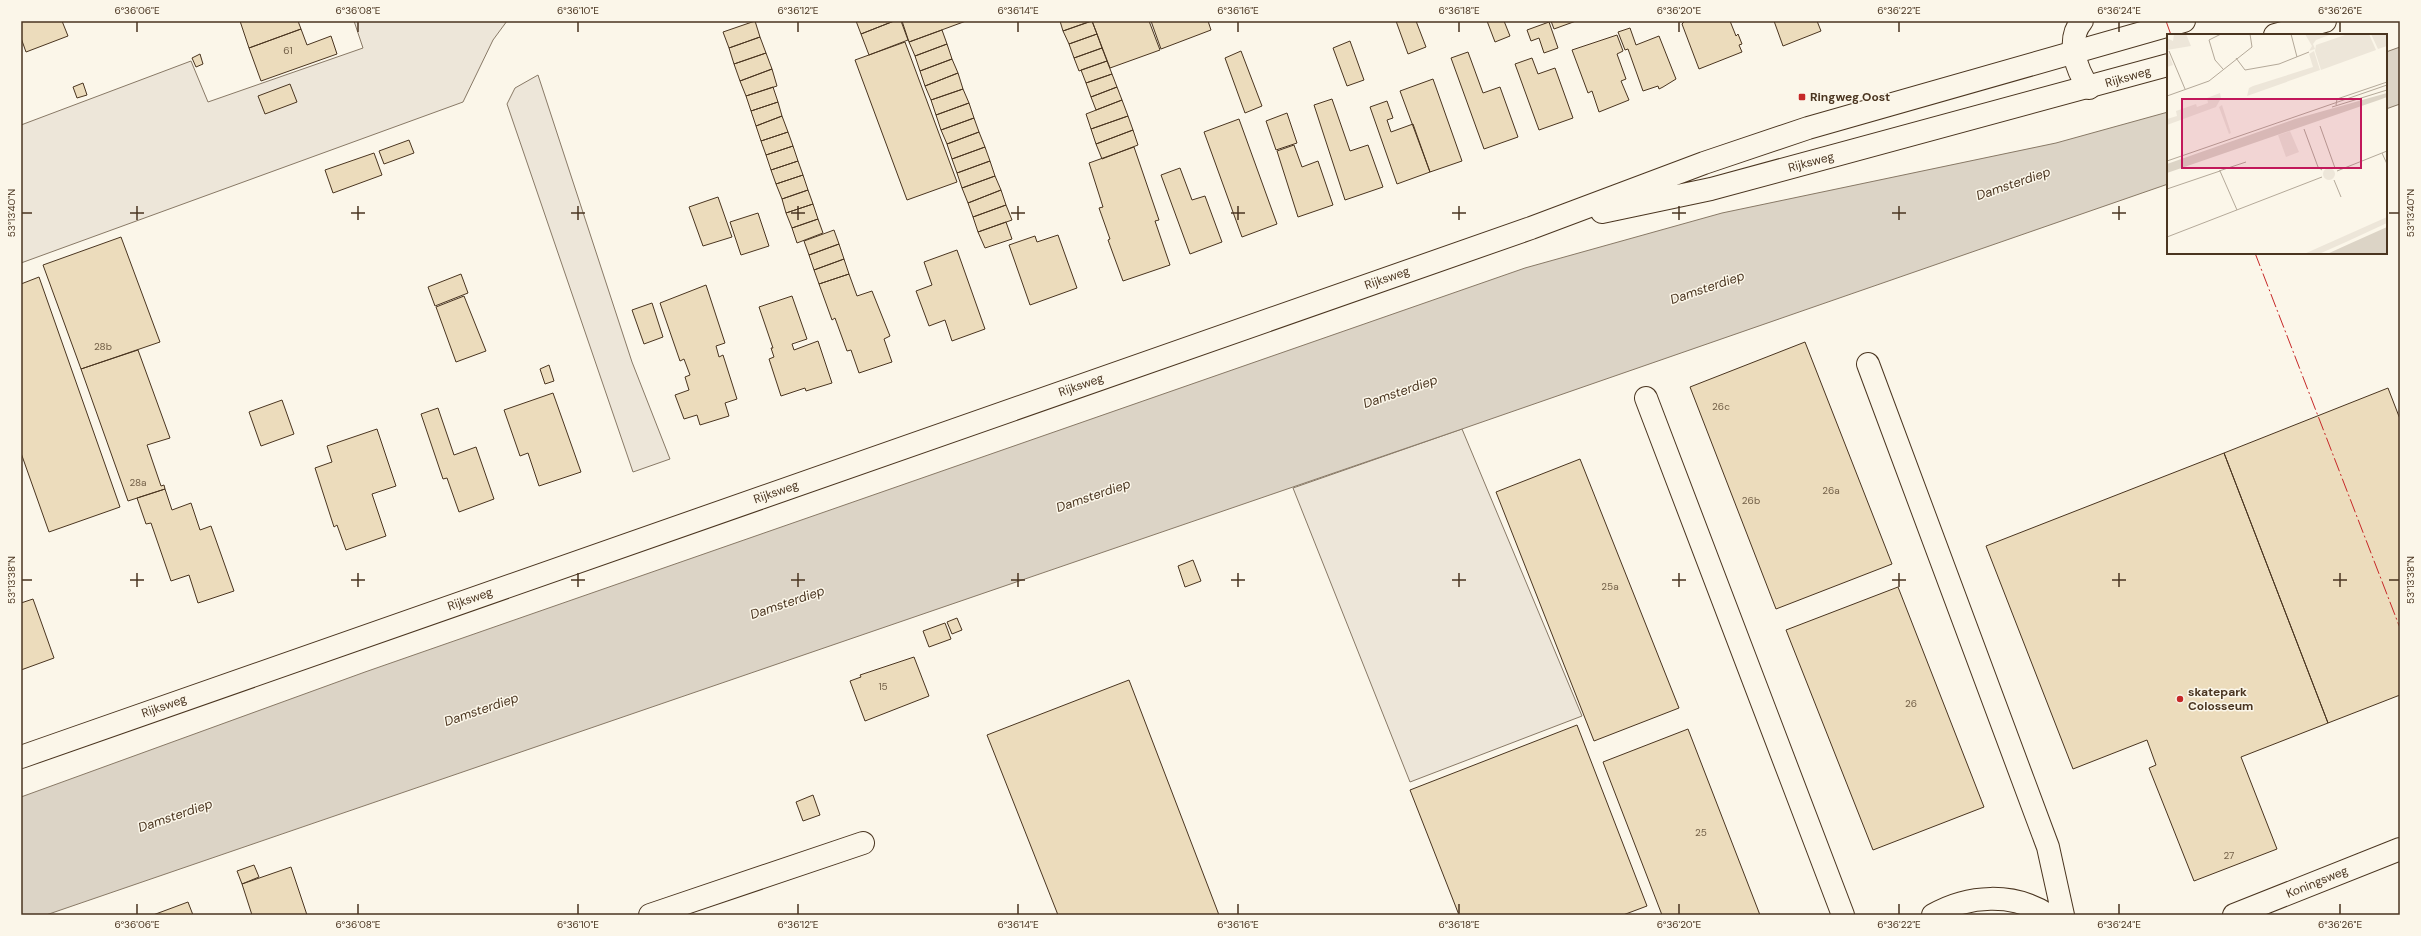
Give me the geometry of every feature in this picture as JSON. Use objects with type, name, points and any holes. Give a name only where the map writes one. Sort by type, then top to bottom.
[{"type":"main road","name":"Rijksweg","points":[[2082,21],[2077,27],[2074,53],[2080,75],[2089,88]]},
{"type":"main road","name":"Rijksweg","points":[[21,757],[1531,228],[1704,163],[1808,128],[2184,21]]},
{"type":"main road","points":[[2279,34],[2325,21]]},
{"type":"main road","name":"Rijksweg","points":[[1531,228],[1711,189],[2089,88],[2167,65]]},
{"type":"main road","points":[[1868,364],[2048,847],[2063,915]]},
{"type":"main road","points":[[1646,398],[1843,915]]},
{"type":"main road","points":[[650,915],[862,843]]},
{"type":"main road","name":"Koningsweg","points":[[2234,915],[2400,849]]},
{"type":"main road","points":[[1933,915],[1949,906],[1973,899],[1999,898],[2023,903],[2048,915]]},
{"type":"shaded area","points":[[354,21],[507,21],[493,40],[463,102],[21,263],[21,125],[191,61],[208,102],[363,48]]},
{"type":"shaded area","points":[[538,75],[632,362],[670,459],[633,472],[507,104],[515,88]]},
{"type":"shaded area","points":[[1462,429],[1582,716],[1410,782],[1293,488]]},
{"type":"water","points":[[2400,47],[2400,104],[2387,109],[2387,52]]},
{"type":"water","name":"Damsterdiep","points":[[2167,112],[2167,184],[1462,429],[46,915],[21,915],[21,797],[365,672],[1525,268],[1722,213],[2056,143]]},
{"type":"building","points":[[21,21],[62,21],[68,36],[26,52],[21,38]]},
{"type":"building","points":[[240,21],[298,21],[301,29],[249,48]]},
{"type":"building","points":[[755,21],[760,37],[729,48],[723,32]]},
{"type":"building","points":[[856,21],[894,21],[861,34]]},
{"type":"building","points":[[894,21],[901,21],[908,40],[869,55],[861,34]]},
{"type":"building","points":[[902,21],[966,21],[909,42]]},
{"type":"building","points":[[1060,21],[1091,21],[1063,31]]},
{"type":"building","points":[[1092,21],[1149,21],[1160,50],[1110,68]]},
{"type":"building","points":[[1092,21],[1097,34],[1069,44],[1063,31]]},
{"type":"building","points":[[1151,21],[1208,21],[1211,30],[1161,49]]},
{"type":"building","points":[[1396,21],[1416,21],[1426,47],[1408,54]]},
{"type":"building","points":[[1487,21],[1504,21],[1510,36],[1495,42]]},
{"type":"building","points":[[1551,21],[1576,21],[1554,29]]},
{"type":"building","points":[[1685,21],[1730,21],[1736,36],[1738,34],[1742,44],[1739,45],[1742,52],[1699,69],[1682,24]]},
{"type":"building","points":[[1774,21],[1817,21],[1821,31],[1783,46]]},
{"type":"building","points":[[1549,22],[1558,48],[1544,53],[1539,38],[1531,41],[1527,30]]},
{"type":"building","points":[[1630,28],[1636,45],[1659,36],[1676,79],[1659,89],[1658,86],[1643,91],[1628,49],[1625,50],[1618,32]]},
{"type":"building","points":[[301,29],[307,45],[331,36],[337,54],[261,81],[249,48]]},
{"type":"building","points":[[942,30],[947,44],[915,56],[909,42]]},
{"type":"building","points":[[1097,34],[1102,48],[1074,58],[1069,44]]},
{"type":"building","points":[[1617,35],[1623,51],[1617,54],[1626,79],[1621,81],[1629,100],[1599,112],[1592,91],[1588,93],[1572,50]]},
{"type":"building","points":[[760,37],[766,53],[734,64],[729,48]]},
{"type":"building","points":[[1350,41],[1364,80],[1347,86],[1333,48]]},
{"type":"building","points":[[905,42],[957,182],[907,200],[855,60]]},
{"type":"building","points":[[947,44],[952,59],[920,71],[915,56]]},
{"type":"building","points":[[1102,48],[1107,61],[1079,71],[1074,58]]},
{"type":"building","points":[[1241,51],[1262,106],[1245,113],[1225,58]]},
{"type":"building","points":[[1468,52],[1483,93],[1500,87],[1518,137],[1484,149],[1451,58]]},
{"type":"building","points":[[766,53],[772,69],[740,81],[734,64]]},
{"type":"building","points":[[200,54],[203,64],[196,67],[192,58]]},
{"type":"building","points":[[1532,58],[1538,74],[1555,68],[1573,118],[1539,130],[1515,64]]},
{"type":"building","points":[[952,59],[958,73],[925,86],[920,71]]},
{"type":"building","points":[[1107,61],[1112,74],[1086,83],[1081,70]]},
{"type":"building","points":[[772,69],[777,86],[746,96],[740,81]]},
{"type":"building","points":[[958,73],[963,89],[931,100],[925,86]]},
{"type":"building","points":[[1112,74],[1117,87],[1091,97],[1086,83]]},
{"type":"building","points":[[1433,79],[1462,161],[1430,172],[1400,91]]},
{"type":"building","points":[[83,83],[87,95],[77,98],[73,87]]},
{"type":"building","points":[[290,84],[297,102],[265,114],[258,96]]},
{"type":"building","points":[[773,87],[778,102],[751,111],[746,96]]},
{"type":"building","points":[[1117,87],[1122,100],[1096,110],[1091,97]]},
{"type":"building","points":[[963,89],[969,103],[936,115],[931,100]]},
{"type":"building","points":[[1332,99],[1350,151],[1368,145],[1383,187],[1345,200],[1314,105]]},
{"type":"building","points":[[1122,100],[1128,116],[1091,129],[1086,114]]},
{"type":"building","points":[[1387,101],[1393,118],[1387,120],[1391,132],[1413,124],[1430,172],[1397,184],[1370,107]]},
{"type":"building","points":[[778,102],[782,116],[756,126],[751,111]]},
{"type":"building","points":[[969,103],[974,118],[941,130],[936,115]]},
{"type":"building","points":[[1287,113],[1297,143],[1276,150],[1266,121]]},
{"type":"building","points":[[782,116],[788,132],[761,141],[756,126]]},
{"type":"building","points":[[1128,116],[1133,130],[1096,144],[1091,129]]},
{"type":"building","points":[[974,118],[979,132],[947,144],[941,130]]},
{"type":"building","points":[[1239,119],[1277,224],[1242,237],[1204,132]]},
{"type":"building","points":[[1133,130],[1138,145],[1102,159],[1096,144]]},
{"type":"building","points":[[788,132],[793,146],[766,155],[761,141]]},
{"type":"building","points":[[979,132],[985,147],[952,159],[947,144]]},
{"type":"building","points":[[409,140],[414,153],[384,164],[379,151]]},
{"type":"building","points":[[1294,145],[1302,167],[1318,161],[1333,205],[1298,217],[1277,151]]},
{"type":"building","points":[[793,146],[798,161],[771,170],[766,155]]},
{"type":"building","points":[[985,147],[990,161],[957,173],[952,159]]},
{"type":"building","points":[[1134,147],[1159,220],[1155,221],[1170,265],[1123,281],[1108,240],[1110,239],[1099,208],[1103,207],[1089,163]]},
{"type":"building","points":[[374,153],[382,175],[333,193],[325,170]]},
{"type":"building","points":[[798,161],[803,175],[776,184],[771,170]]},
{"type":"building","points":[[990,161],[995,176],[962,188],[957,173]]},
{"type":"building","points":[[1180,168],[1192,200],[1205,196],[1222,242],[1190,254],[1161,175]]},
{"type":"building","points":[[803,175],[808,190],[782,199],[776,184]]},
{"type":"building","points":[[995,176],[1001,190],[968,203],[962,188]]},
{"type":"building","points":[[808,190],[813,204],[786,213],[782,199]]},
{"type":"building","points":[[1001,190],[1006,205],[973,217],[968,203]]},
{"type":"building","points":[[718,197],[732,237],[703,246],[689,207]]},
{"type":"building","points":[[813,204],[818,219],[792,228],[786,213]]},
{"type":"building","points":[[1006,205],[1012,220],[978,232],[973,217]]},
{"type":"building","points":[[758,213],[769,246],[741,255],[730,222]]},
{"type":"building","points":[[818,219],[823,233],[797,243],[792,228]]},
{"type":"building","points":[[1006,222],[1012,239],[985,248],[978,232]]},
{"type":"building","points":[[834,230],[839,244],[809,255],[804,241]]},
{"type":"building","points":[[1058,235],[1077,288],[1030,305],[1009,245],[1035,236],[1037,242]]},
{"type":"building","points":[[121,237],[160,342],[81,369],[43,265]]},
{"type":"building","points":[[839,244],[844,259],[814,270],[809,255]]},
{"type":"building","points":[[957,250],[985,329],[952,341],[945,320],[929,326],[916,291],[932,285],[924,262]]},
{"type":"building","points":[[844,259],[849,274],[819,284],[814,270]]},
{"type":"building","points":[[461,274],[468,293],[435,306],[428,287]]},
{"type":"building","points":[[849,274],[857,296],[872,291],[890,336],[884,339],[892,362],[859,373],[851,350],[847,351],[835,318],[832,320],[819,284]]},
{"type":"building","points":[[39,277],[120,507],[49,532],[21,453],[21,284]]},
{"type":"building","points":[[706,285],[725,343],[716,346],[719,357],[723,355],[737,399],[725,403],[729,416],[700,425],[697,415],[684,419],[675,395],[689,390],[685,377],[690,375],[684,359],[680,361],[660,303]]},
{"type":"building","points":[[464,296],[486,351],[456,362],[436,307]]},
{"type":"building","points":[[792,296],[807,339],[792,344],[794,350],[818,341],[832,383],[806,391],[805,388],[781,396],[769,359],[774,357],[771,348],[773,348],[759,307]]},
{"type":"building","points":[[652,303],[663,337],[644,344],[632,310]]},
{"type":"building","points":[[1805,342],[1892,564],[1776,609],[1690,387]]},
{"type":"building","points":[[138,350],[170,438],[147,445],[161,486],[164,485],[165,489],[128,501],[81,369]]},
{"type":"building","points":[[549,365],[554,381],[545,384],[540,369]]},
{"type":"building","points":[[2388,388],[2400,419],[2400,695],[2328,723],[2224,453]]},
{"type":"building","points":[[553,393],[581,472],[539,486],[528,453],[520,456],[504,410]]},
{"type":"building","points":[[282,400],[294,434],[261,446],[249,412]]},
{"type":"building","points":[[438,408],[454,455],[476,447],[494,499],[459,512],[447,478],[443,479],[421,414]]},
{"type":"building","points":[[377,429],[396,486],[372,494],[386,536],[346,550],[337,525],[334,527],[315,468],[332,462],[327,446]]},
{"type":"building","points":[[2224,453],[2328,723],[2241,757],[2277,849],[2194,881],[2149,768],[2156,765],[2147,740],[2073,769],[1986,546]]},
{"type":"building","points":[[1580,459],[1679,708],[1594,741],[1496,492]]},
{"type":"building","points":[[165,489],[172,510],[191,503],[200,530],[211,526],[234,591],[198,603],[189,575],[171,581],[151,523],[146,524],[137,498]]},
{"type":"building","points":[[1193,560],[1201,581],[1185,587],[1178,566]]},
{"type":"building","points":[[1898,587],[1984,807],[1873,850],[1786,630]]},
{"type":"building","points":[[33,599],[54,658],[21,670],[21,603]]},
{"type":"building","points":[[957,618],[962,630],[952,634],[947,622]]},
{"type":"building","points":[[945,623],[951,639],[929,647],[923,631]]},
{"type":"building","points":[[914,657],[929,696],[865,721],[850,681],[861,677],[860,675]]},
{"type":"building","points":[[1129,680],[1219,915],[1058,915],[987,735]]},
{"type":"building","points":[[1577,725],[1647,906],[1623,915],[1459,915],[1410,790]]},
{"type":"building","points":[[1688,729],[1760,915],[1662,915],[1603,762]]},
{"type":"building","points":[[813,795],[820,815],[803,821],[796,802]]},
{"type":"building","points":[[254,865],[259,877],[242,884],[237,871]]},
{"type":"building","points":[[291,867],[307,915],[252,915],[242,884]]},
{"type":"building","points":[[188,902],[193,915],[153,915]]},
{"type":"power","points":[[2166,21],[2171,34]]},
{"type":"power","points":[[2255,254],[2400,628]]},
{"type":"place","name":"Ringweg Oost","points":[[1802,97]]},
{"type":"place","name":"skatepark Colosseum","points":[[2180,699]]}]
